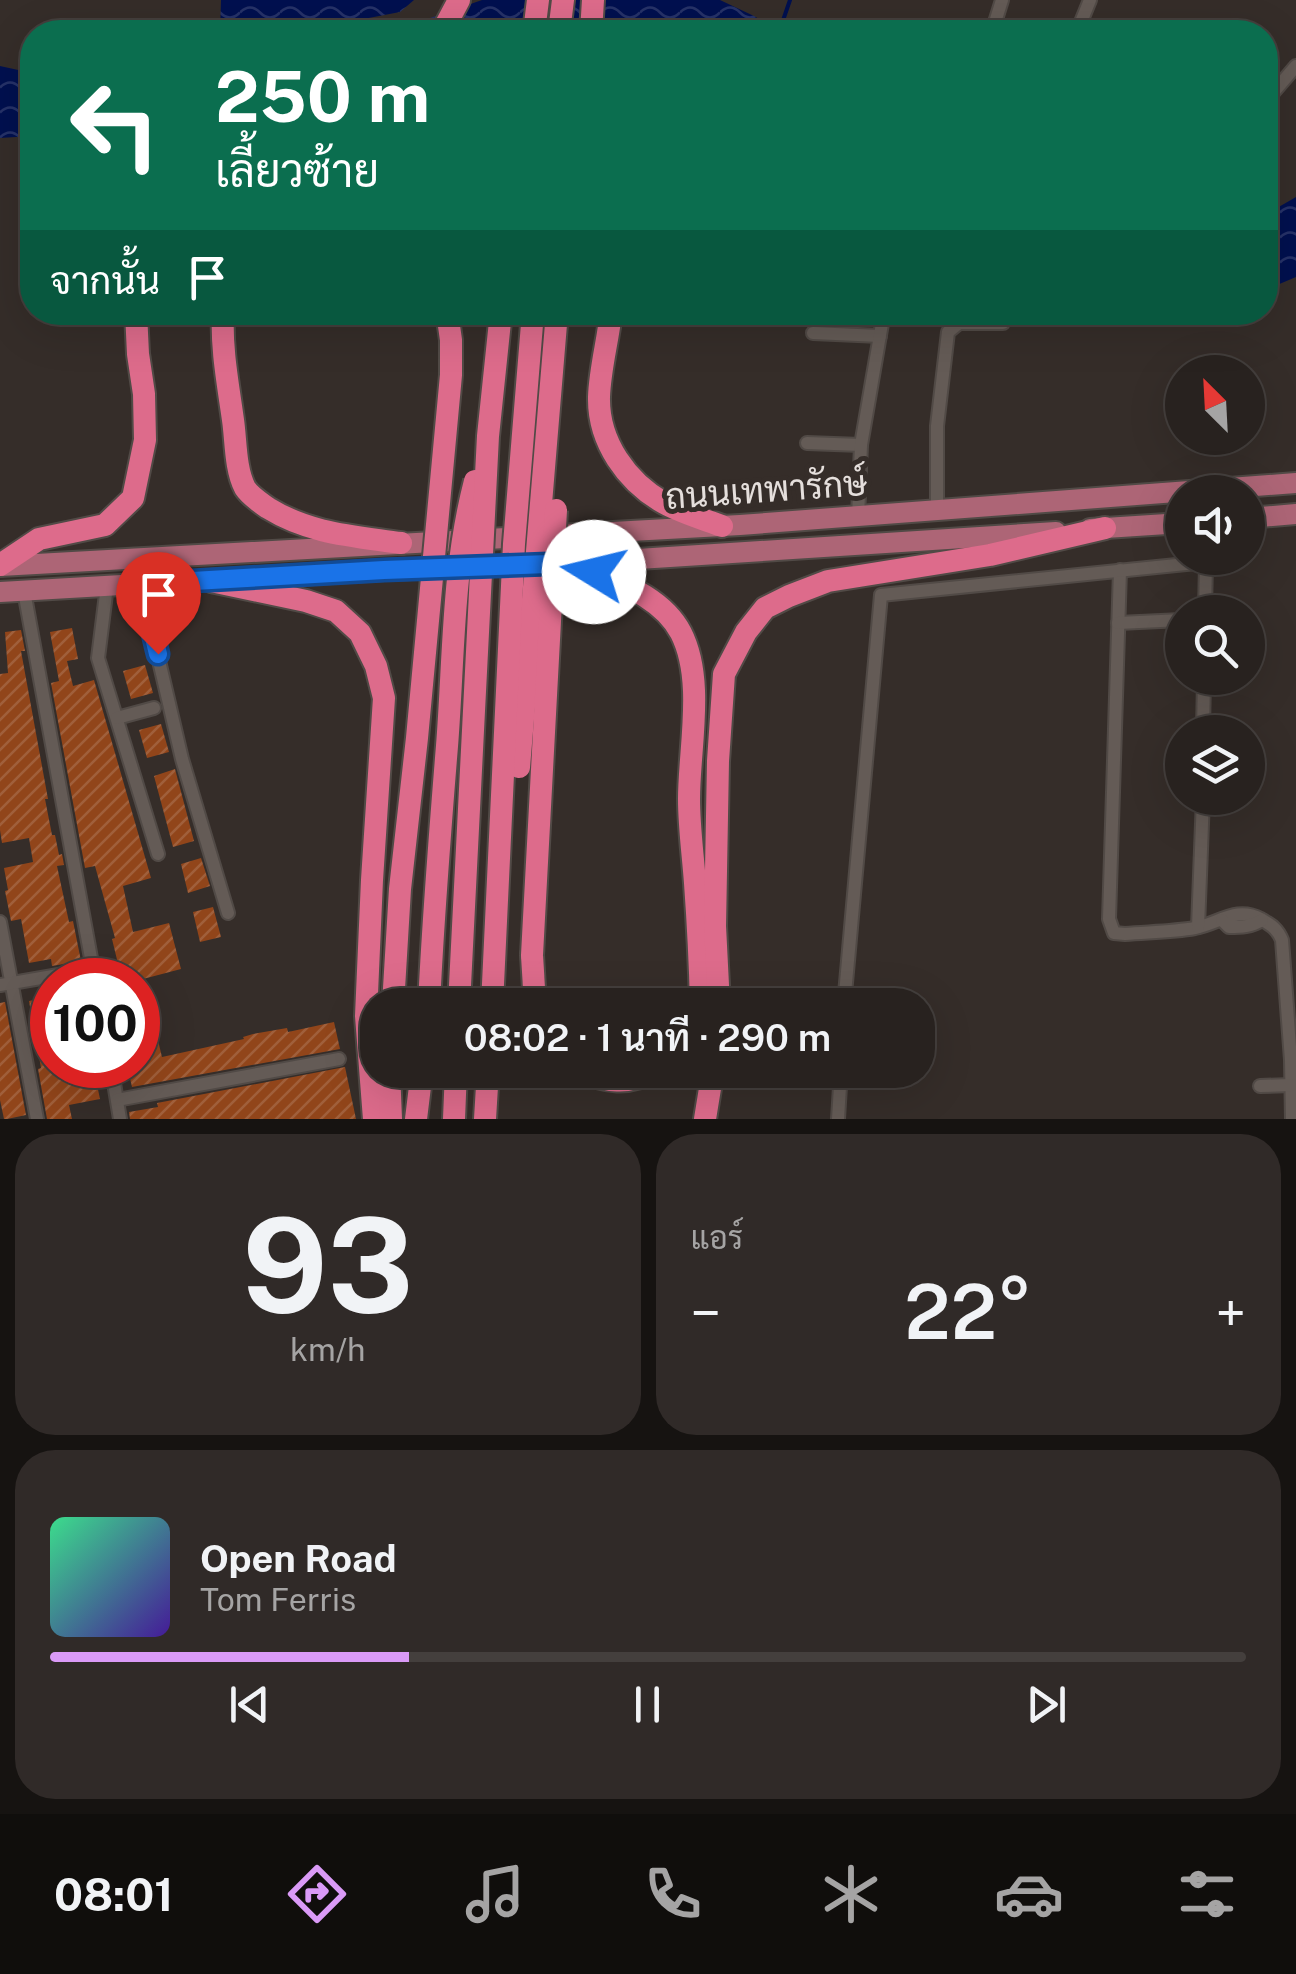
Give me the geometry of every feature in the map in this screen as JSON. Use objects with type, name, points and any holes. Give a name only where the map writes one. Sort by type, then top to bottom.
[{"type":"highway","points":[[0,566],[38,538],[105,525],[133,498],[145,440],[137,325]]},
{"type":"highway","points":[[138,354],[144,325]]},
{"type":"highway","points":[[222,325],[228,388],[246,489],[291,522],[401,542]]},
{"type":"highway","points":[[394,988],[400,888],[451,375],[449,325]]},
{"type":"highway","points":[[460,988],[488,436],[500,325]]},
{"type":"highway","points":[[493,988],[514,544],[532,325]]},
{"type":"highway","points":[[494,964],[514,836],[556,325]]},
{"type":"highway","points":[[533,988],[556,508],[569,325]]},
{"type":"highway","points":[[609,325],[599,401],[601,422],[621,466],[642,488],[667,505],[722,526]]},
{"type":"highway","points":[[430,988],[454,599],[465,522],[488,436]]},
{"type":"highway","points":[[718,988],[715,908],[724,674],[746,632],[765,608],[828,581],[990,555],[1105,528]]},
{"type":"highway","points":[[575,563],[644,595],[663,609],[681,632],[693,691],[689,799],[700,988]]},
{"type":"highway","points":[[211,580],[306,600],[336,611],[360,632],[376,666],[384,698],[366,1016],[374,1119]]},
{"type":"highway","points":[[389,1088],[390,1119]]},
{"type":"highway","points":[[416,1119],[420,1088]]},
{"type":"highway","points":[[454,1119],[455,1088]]},
{"type":"highway","points":[[485,1119],[487,1088]]},
{"type":"highway","points":[[705,1119],[710,1088]]},
{"type":"main road","name":"ถนนเทพารักษ์","points":[[0,566],[858,518],[1296,483]]},
{"type":"main road","points":[[1265,517],[1296,514]]},
{"type":"main road","name":"ถนนเทพารักษ์","points":[[0,592],[575,563],[1165,523]]},
{"type":"street","points":[[1278,87],[1296,66]]},
{"type":"street","points":[[858,518],[861,445],[882,325]]},
{"type":"street","points":[[937,510],[937,426],[948,332],[958,325]]},
{"type":"street","points":[[814,334],[880,336]]},
{"type":"street","points":[[807,443],[861,445]]},
{"type":"street","points":[[846,988],[881,594],[1165,565]]},
{"type":"street","points":[[1120,570],[1111,929],[1124,934],[1198,928],[1232,914],[1253,914],[1273,926],[1282,940],[1292,1119]]},
{"type":"street","points":[[141,584],[182,759],[228,913]]},
{"type":"street","points":[[106,586],[98,658],[158,854]]},
{"type":"street","points":[[24,591],[91,958]]},
{"type":"street","points":[[1118,623],[1165,621]]},
{"type":"street","points":[[117,718],[154,708]]},
{"type":"street","points":[[1198,928],[1202,815]]},
{"type":"street","points":[[0,922],[6,984],[36,1119]]},
{"type":"street","points":[[118,1100],[339,1058]]},
{"type":"street","points":[[1260,1086],[1292,1084]]},
{"type":"street","points":[[116,1088],[120,1119]]},
{"type":"street","points":[[838,1119],[840,1088]]},
{"type":"water","points":[[221,0],[414,0],[400,12],[358,20],[220,20]]},
{"type":"water","points":[[482,0],[720,0],[760,20],[424,20]]},
{"type":"water","points":[[0,66],[20,70],[20,137],[0,138]]},
{"type":"water","points":[[1296,197],[1296,277],[1278,285],[1278,207]]},
{"type":"building","points":[[72,628],[78,659],[67,661],[73,686],[94,680],[151,878],[123,886],[133,932],[169,923],[181,969],[160,975],[160,958],[117,958],[112,939],[115,938],[95,866],[85,868],[51,683],[59,681],[50,632]]},
{"type":"building","points":[[21,630],[45,799],[52,835],[64,865],[57,866],[80,958],[30,958],[29,963],[21,919],[11,921],[4,868],[33,862],[29,838],[2,843],[0,830],[0,674],[8,673],[5,632]]},
{"type":"building","points":[[145,665],[153,693],[131,699],[123,671]]},
{"type":"building","points":[[161,724],[169,752],[147,758],[139,730]]},
{"type":"building","points":[[175,769],[194,841],[173,847],[154,776]]},
{"type":"building","points":[[201,858],[210,886],[188,893],[181,864]]},
{"type":"building","points":[[213,907],[221,937],[200,942],[193,912]]},
{"type":"building","points":[[5,1002],[26,1115],[7,1119],[0,1100],[0,1003]]},
{"type":"building","points":[[334,1022],[340,1049],[160,1082],[160,1049],[162,1057],[253,1034],[287,1028],[288,1032]]},
{"type":"building","points":[[345,1067],[356,1119],[130,1119],[129,1112],[158,1107],[157,1103]]},
{"type":"building","points":[[41,1088],[98,1088],[100,1099],[69,1105],[72,1119],[47,1119]]},
{"type":"waterway","points":[[783,20],[790,0]]},
{"type":"route","points":[[158,654],[141,584],[575,563],[594,572]]}]
